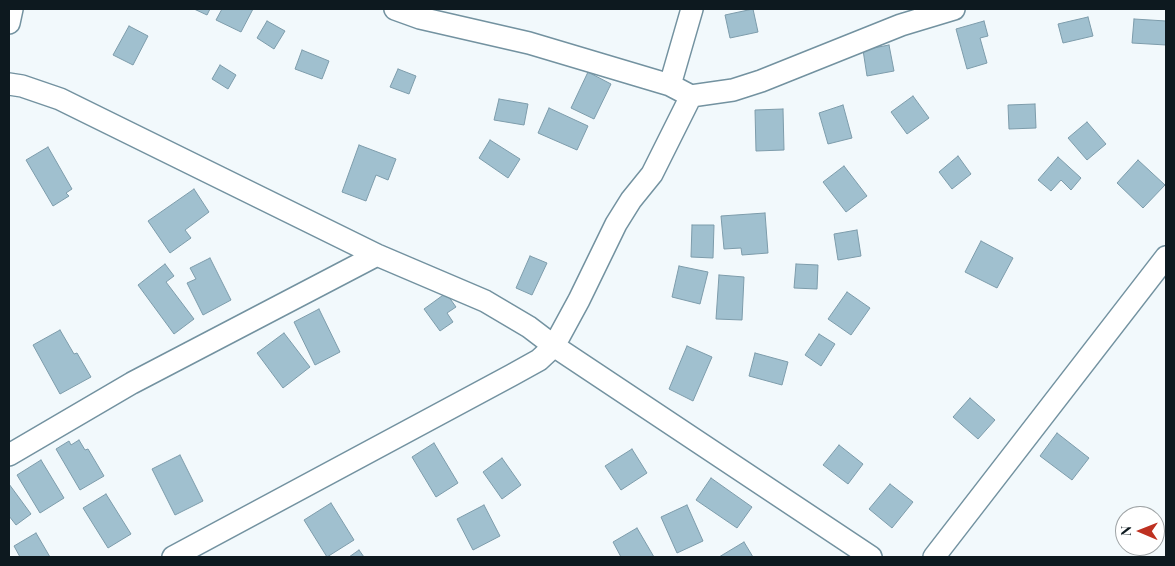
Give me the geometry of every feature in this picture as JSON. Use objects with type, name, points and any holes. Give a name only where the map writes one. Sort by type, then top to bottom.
[{"type":"street","points":[[9,23],[12,9]]},
{"type":"street","points":[[395,9],[420,18],[529,43],[670,85],[691,96],[733,90],[761,81],[901,25],[954,9]]},
{"type":"street","points":[[670,85],[692,9]]},
{"type":"street","points":[[9,84],[22,86],[60,100],[377,255],[485,301],[529,327],[554,346],[871,557]]},
{"type":"street","points":[[173,557],[539,360],[554,346],[616,224],[631,200],[652,174],[691,96]]},
{"type":"street","points":[[9,455],[132,383],[377,255]]},
{"type":"street","points":[[934,557],[1166,257]]},
{"type":"building","points":[[194,9],[210,9],[207,15]]},
{"type":"building","points":[[222,9],[253,9],[241,32],[216,20]]},
{"type":"building","points":[[753,9],[758,32],[730,38],[725,15]]},
{"type":"building","points":[[1088,17],[1093,36],[1063,43],[1058,24]]},
{"type":"building","points":[[1134,19],[1166,21],[1166,45],[1132,43]]},
{"type":"building","points":[[267,21],[285,31],[274,49],[257,38]]},
{"type":"building","points":[[984,21],[988,36],[980,38],[987,63],[967,69],[956,29]]},
{"type":"building","points":[[129,26],[148,36],[133,65],[113,55]]},
{"type":"building","points":[[889,45],[894,71],[867,76],[863,50]]},
{"type":"building","points":[[302,50],[329,61],[322,79],[295,69]]},
{"type":"building","points":[[220,65],[236,75],[228,89],[212,79]]},
{"type":"building","points":[[398,69],[416,76],[409,94],[390,87]]},
{"type":"building","points":[[588,72],[611,84],[594,119],[571,108]]},
{"type":"building","points":[[913,96],[929,118],[907,134],[891,112]]},
{"type":"building","points":[[499,99],[528,104],[524,125],[494,120]]},
{"type":"building","points":[[1035,104],[1036,128],[1009,129],[1008,105]]},
{"type":"building","points":[[843,105],[852,138],[828,144],[819,113]]},
{"type":"building","points":[[549,108],[588,126],[577,150],[538,133]]},
{"type":"building","points":[[783,109],[784,150],[756,151],[755,110]]},
{"type":"building","points":[[1087,122],[1106,144],[1087,160],[1068,138]]},
{"type":"building","points":[[490,140],[520,159],[508,178],[479,158]]},
{"type":"building","points":[[359,145],[396,159],[388,180],[376,175],[366,201],[342,192]]},
{"type":"building","points":[[48,147],[72,189],[66,193],[69,196],[53,206],[26,160]]},
{"type":"building","points":[[958,156],[971,174],[952,189],[939,172]]},
{"type":"building","points":[[1058,157],[1081,178],[1071,190],[1061,180],[1051,191],[1038,180]]},
{"type":"building","points":[[1138,160],[1165,185],[1143,208],[1117,183]]},
{"type":"building","points":[[844,166],[867,196],[846,212],[823,182]]},
{"type":"building","points":[[194,189],[209,212],[185,230],[191,238],[170,253],[148,221]]},
{"type":"building","points":[[765,213],[768,253],[742,255],[741,248],[724,249],[721,216]]},
{"type":"building","points":[[692,225],[714,225],[713,258],[691,257]]},
{"type":"building","points":[[857,230],[861,256],[838,260],[834,234]]},
{"type":"building","points":[[981,241],[1013,258],[997,288],[965,272]]},
{"type":"building","points":[[530,256],[547,263],[532,295],[516,288]]},
{"type":"building","points":[[210,258],[231,300],[203,315],[187,283],[196,279],[190,268]]},
{"type":"building","points":[[165,264],[174,276],[166,282],[194,319],[174,334],[138,285]]},
{"type":"building","points":[[796,264],[818,265],[817,289],[794,288]]},
{"type":"building","points":[[679,266],[708,272],[700,304],[672,297]]},
{"type":"building","points":[[719,275],[744,277],[742,320],[716,319]]},
{"type":"building","points":[[847,292],[870,308],[851,335],[828,319]]},
{"type":"building","points":[[446,293],[456,307],[447,313],[453,322],[440,331],[424,309]]},
{"type":"building","points":[[319,309],[340,352],[315,365],[294,322]]},
{"type":"building","points":[[60,330],[74,354],[77,353],[91,377],[60,394],[33,345]]},
{"type":"building","points":[[284,333],[310,367],[283,388],[257,353]]},
{"type":"building","points":[[819,334],[835,344],[821,366],[805,355]]},
{"type":"building","points":[[687,346],[712,357],[693,401],[669,389]]},
{"type":"building","points":[[755,353],[788,362],[782,385],[749,376]]},
{"type":"building","points":[[970,398],[995,420],[978,439],[953,417]]},
{"type":"building","points":[[1057,433],[1089,458],[1072,480],[1040,456]]},
{"type":"building","points":[[79,440],[85,450],[88,449],[104,476],[80,490],[56,449],[69,441],[71,445]]},
{"type":"building","points":[[434,443],[458,483],[436,497],[412,457]]},
{"type":"building","points":[[839,445],[863,464],[848,484],[823,465]]},
{"type":"building","points":[[632,449],[647,473],[621,490],[605,466]]},
{"type":"building","points":[[180,455],[203,501],[175,515],[152,469]]},
{"type":"building","points":[[502,458],[521,485],[502,499],[483,472]]},
{"type":"building","points":[[41,460],[64,498],[40,513],[17,475]]},
{"type":"building","points":[[711,478],[752,507],[737,528],[696,500]]},
{"type":"building","points":[[9,484],[31,514],[16,525],[9,516]]},
{"type":"building","points":[[890,484],[913,502],[892,528],[869,509]]},
{"type":"building","points":[[106,494],[131,534],[108,548],[83,508]]},
{"type":"building","points":[[331,503],[354,540],[327,557],[304,520]]},
{"type":"building","points":[[484,505],[500,536],[473,550],[457,519]]},
{"type":"building","points":[[687,505],[703,541],[677,553],[661,517]]},
{"type":"building","points":[[637,528],[654,557],[621,557],[613,542]]},
{"type":"building","points":[[36,533],[50,557],[20,557],[14,546]]},
{"type":"building","points":[[744,542],[753,557],[719,557]]},
{"type":"building","points":[[359,550],[364,557],[349,557]]}]
